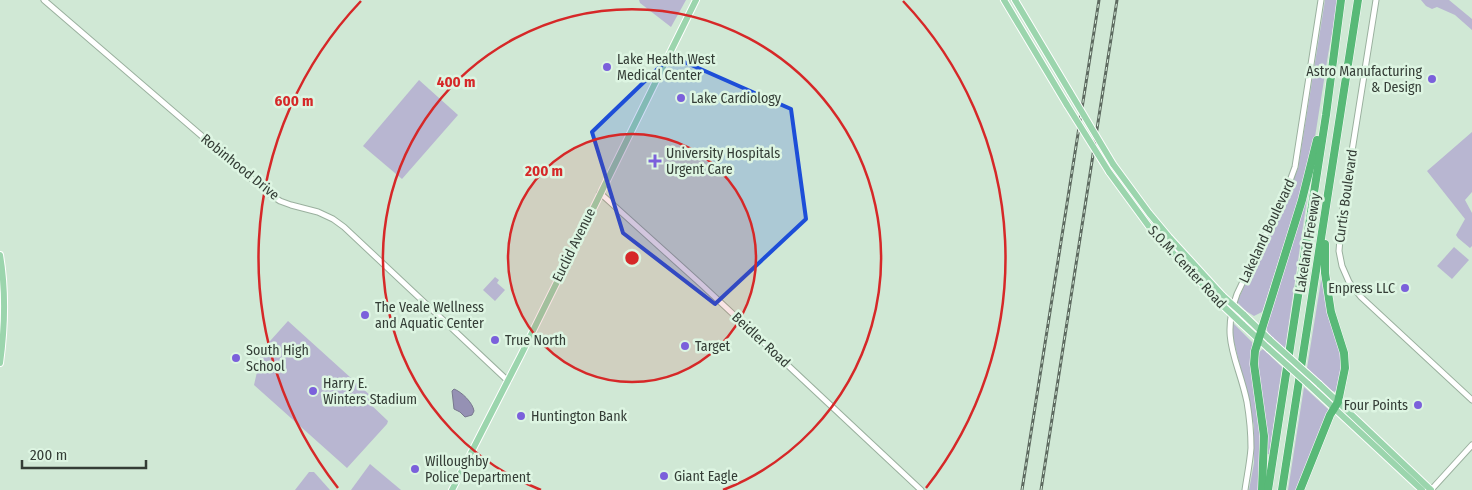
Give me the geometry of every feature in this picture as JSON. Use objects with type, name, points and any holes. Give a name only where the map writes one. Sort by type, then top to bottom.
[{"type":"highway","name":"Lakeland Freeway","points":[[1268,490],[1326,115],[1341,0]]},
{"type":"highway","name":"Lakeland Freeway","points":[[1282,490],[1358,0]]},
{"type":"highway","points":[[1262,490],[1264,436],[1254,364],[1255,351],[1302,200],[1318,136],[1326,115]]},
{"type":"highway","points":[[1300,490],[1336,405],[1344,380],[1346,362],[1331,312],[1324,273],[1325,217]]},
{"type":"main road","name":"Euclid Avenue","points":[[452,490],[508,381],[696,0]]},
{"type":"main road","name":"S.O.M. Center Road","points":[[1004,0],[1109,172],[1153,232],[1222,305],[1258,339],[1318,393],[1336,405],[1431,490]]},
{"type":"main road","name":"S.O.M. Center Road","points":[[1015,0],[1113,164],[1149,213],[1224,296],[1319,384],[1336,405],[1422,490]]},
{"type":"main road","points":[[0,255],[4,299],[4,324],[0,363]]},
{"type":"street","name":"Robinhood Drive","points":[[44,0],[268,193],[291,206],[318,212],[344,227],[508,381]]},
{"type":"street","name":"Lakeland Boulevard","points":[[1245,490],[1251,448],[1247,403],[1230,341],[1232,309],[1237,294],[1287,190],[1295,167],[1321,0]]},
{"type":"street","name":"Curtis Boulevard","points":[[1376,0],[1342,214],[1339,251],[1342,266],[1349,282],[1361,297],[1472,400]]},
{"type":"street","name":"Beidler Road","points":[[600,193],[702,285],[921,490]]},
{"type":"street","points":[[1431,490],[1472,445]]},
{"type":"highlighted area","points":[[671,56],[791,109],[806,219],[715,304],[623,233],[592,132]]},
{"type":"shaded area","points":[[639,0],[686,0],[671,27],[640,3]]},
{"type":"shaded area","points":[[1325,0],[1338,0],[1315,137],[1305,178],[1262,312],[1254,316],[1237,302],[1298,169]]},
{"type":"shaded area","points":[[1421,0],[1449,0],[1472,19],[1472,30],[1455,15],[1437,7],[1432,9]]},
{"type":"shaded area","points":[[419,80],[458,115],[402,179],[363,146]]},
{"type":"shaded area","points":[[1472,132],[1472,192],[1465,200],[1472,213],[1472,246],[1470,248],[1456,235],[1465,219],[1427,171]]},
{"type":"shaded area","points":[[1306,199],[1285,349],[1268,333],[1266,327]]},
{"type":"shaded area","points":[[1454,247],[1469,260],[1452,279],[1437,266]]},
{"type":"shaded area","points":[[1323,268],[1343,354],[1339,386],[1335,392],[1328,389],[1307,368]]},
{"type":"shaded area","points":[[495,277],[499,280],[497,283],[505,290],[495,301],[483,290]]},
{"type":"shaded area","name":"Harry E. Winters Stadium","points":[[288,321],[372,397],[368,402],[388,421],[347,468],[254,385],[262,350]]},
{"type":"shaded area","points":[[1233,323],[1252,342],[1262,435],[1258,490],[1249,490],[1254,463],[1254,426],[1233,338]]},
{"type":"shaded area","points":[[1263,349],[1282,367],[1269,454],[1267,454],[1266,421],[1256,358]]},
{"type":"shaded area","points":[[1304,387],[1329,410],[1298,490],[1288,490]]},
{"type":"shaded area","points":[[454,389],[467,398],[474,411],[472,415],[465,417],[454,409],[452,391]]},
{"type":"shaded area","points":[[370,464],[401,490],[351,490]]},
{"type":"shaded area","points":[[309,472],[314,472],[330,490],[295,490]]},
{"type":"railway","points":[[1022,490],[1099,0]]},
{"type":"railway","points":[[1041,490],[1117,0]]},
{"type":"place","name":"Lake Health West Medical Center","points":[[607,67]]},
{"type":"place","name":"Astro Manufacturing & Design","points":[[1432,79]]},
{"type":"place","name":"Lake Cardiology","points":[[681,98]]},
{"type":"place","name":"University Hospitals Urgent Care","points":[[655,161]]},
{"type":"place","name":"Enpress LLC","points":[[1405,288]]},
{"type":"place","name":"The Veale Wellness and Aquatic Center","points":[[365,315]]},
{"type":"place","name":"True North","points":[[495,340]]},
{"type":"place","name":"Target","points":[[685,346]]},
{"type":"place","name":"South High School","points":[[236,358]]},
{"type":"place","name":"Harry E. Winters Stadium","points":[[313,391]]},
{"type":"place","name":"Four Points","points":[[1418,405]]},
{"type":"place","name":"Huntington Bank","points":[[521,416]]},
{"type":"place","name":"Willoughby Police Department","points":[[415,469]]},
{"type":"place","name":"Giant Eagle","points":[[664,476]]}]
